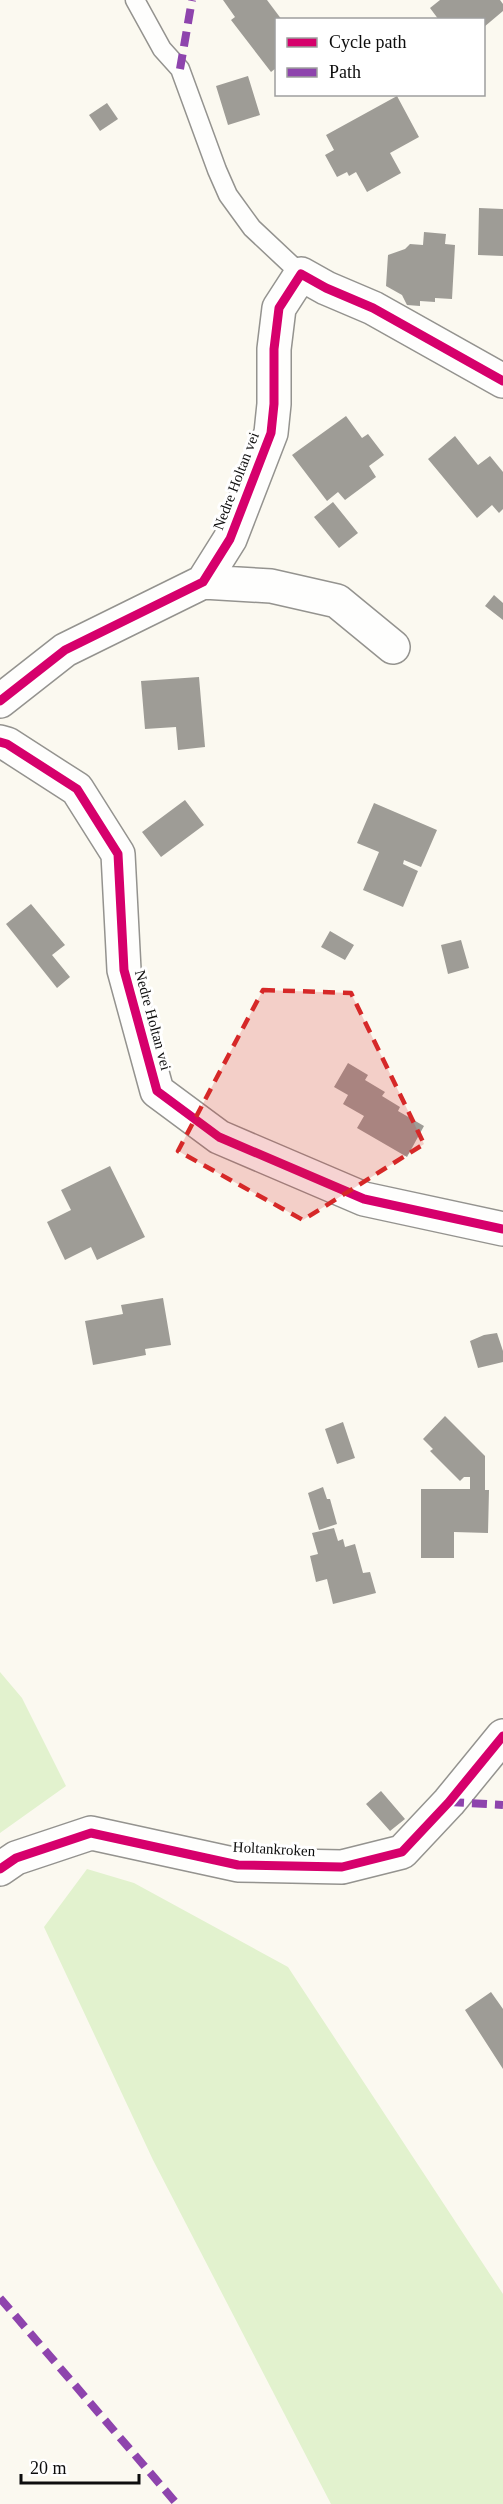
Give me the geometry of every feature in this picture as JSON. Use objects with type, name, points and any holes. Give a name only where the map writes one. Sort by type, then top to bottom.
[{"type":"street","points":[[301,274],[326,288],[374,308],[503,381]]},
{"type":"street","name":"Nedre Holtan vei","points":[[203,582],[230,539],[271,433],[274,404],[274,349],[279,308],[301,274]]},
{"type":"street","points":[[0,700],[65,650],[203,582],[271,586],[337,601],[393,647]]},
{"type":"street","name":"Nedre Holtan vei","points":[[0,742],[7,744],[77,789],[118,854],[124,970],[157,1090],[219,1137],[364,1199],[503,1229]]},
{"type":"street","name":"Holtankroken","points":[[0,1869],[16,1858],[91,1833],[238,1865],[342,1867],[402,1852],[449,1802],[503,1736]]},
{"type":"lane","points":[[135,0],[162,49],[180,69],[228,195],[252,228],[301,274]]},
{"type":"highlighted area","points":[[263,990],[351,993],[424,1144],[303,1220],[178,1151]]},
{"type":"green space","points":[[0,1672],[22,1698],[66,1786],[0,1833]]},
{"type":"green space","points":[[87,1869],[134,1883],[288,1967],[503,2294],[503,2504],[331,2504],[153,2160],[44,1927]]},
{"type":"building","points":[[223,0],[267,0],[280,18],[275,18],[275,69],[271,72],[231,20],[235,17]]},
{"type":"building","points":[[440,0],[500,0],[503,4],[503,11],[485,26],[485,18],[438,18],[430,8]]},
{"type":"building","points":[[248,76],[260,115],[228,125],[216,86]]},
{"type":"building","points":[[397,96],[419,137],[390,153],[401,173],[367,192],[356,172],[349,176],[347,172],[337,177],[325,155],[334,150],[326,135]]},
{"type":"building","points":[[107,103],[118,119],[100,131],[89,115]]},
{"type":"building","points":[[479,208],[503,209],[503,256],[478,255]]},
{"type":"building","points":[[424,232],[446,234],[445,244],[455,245],[452,299],[435,298],[435,302],[420,301],[420,306],[407,305],[402,295],[386,286],[388,255],[405,249],[410,244],[423,245]]},
{"type":"building","points":[[346,416],[362,438],[368,434],[384,455],[369,466],[376,477],[345,500],[338,492],[327,501],[292,455]]},
{"type":"building","points":[[455,436],[478,465],[490,456],[503,472],[503,509],[499,513],[492,505],[477,518],[428,459]]},
{"type":"building","points":[[333,502],[358,533],[339,548],[314,517]]},
{"type":"building","points":[[494,595],[503,603],[503,620],[485,606]]},
{"type":"building","points":[[199,677],[205,747],[178,750],[176,727],[145,729],[141,681]]},
{"type":"building","points":[[185,800],[204,825],[161,857],[142,832]]},
{"type":"building","points":[[374,803],[437,830],[421,867],[404,860],[403,864],[418,871],[403,907],[363,890],[379,852],[357,843]]},
{"type":"building","points":[[31,904],[65,945],[52,955],[70,977],[57,988],[6,924]]},
{"type":"building","points":[[330,931],[354,945],[345,960],[321,947]]},
{"type":"building","points":[[461,940],[469,968],[448,974],[441,945]]},
{"type":"building","points":[[348,1063],[368,1075],[365,1080],[385,1092],[382,1096],[400,1107],[398,1111],[424,1126],[407,1157],[357,1128],[364,1116],[343,1104],[348,1095],[334,1087]]},
{"type":"building","points":[[110,1166],[145,1237],[97,1260],[91,1247],[65,1260],[47,1222],[71,1210],[61,1190]]},
{"type":"building","points":[[163,1298],[171,1345],[145,1349],[146,1355],[93,1365],[85,1321],[123,1314],[121,1305]]},
{"type":"building","points":[[497,1333],[503,1351],[503,1362],[478,1368],[470,1341]]},
{"type":"building","points":[[445,1416],[485,1456],[485,1490],[489,1490],[488,1533],[454,1532],[454,1558],[421,1558],[421,1489],[470,1489],[470,1477],[464,1477],[460,1481],[430,1451],[433,1449],[423,1439]]},
{"type":"building","points":[[343,1422],[355,1458],[337,1464],[325,1429]]},
{"type":"building","points":[[323,1487],[327,1499],[330,1499],[337,1524],[319,1530],[308,1493]]},
{"type":"building","points":[[334,1528],[338,1541],[343,1539],[345,1547],[355,1544],[363,1573],[370,1572],[376,1593],[333,1604],[327,1579],[316,1582],[310,1556],[318,1554],[312,1533]]},
{"type":"building","points":[[381,1791],[405,1819],[390,1831],[366,1804]]},
{"type":"building","points":[[491,1992],[503,2009],[503,2069],[465,2010]]},
{"type":"marked path","points":[[180,69],[192,0]]},
{"type":"marked path","points":[[449,1802],[503,1805]]},
{"type":"marked path","points":[[0,2298],[177,2504]]},
{"type":"cycle path","points":[[0,701],[65,650],[203,582],[230,539],[271,433],[274,404],[274,349],[279,308],[301,274],[326,288],[373,308],[503,381]]},
{"type":"cycle path","points":[[0,742],[7,744],[77,789],[118,854],[124,970],[157,1091],[219,1137],[364,1199],[503,1229]]},
{"type":"cycle path","points":[[0,1869],[16,1858],[91,1833],[238,1865],[342,1867],[402,1852],[449,1802],[503,1736]]}]
